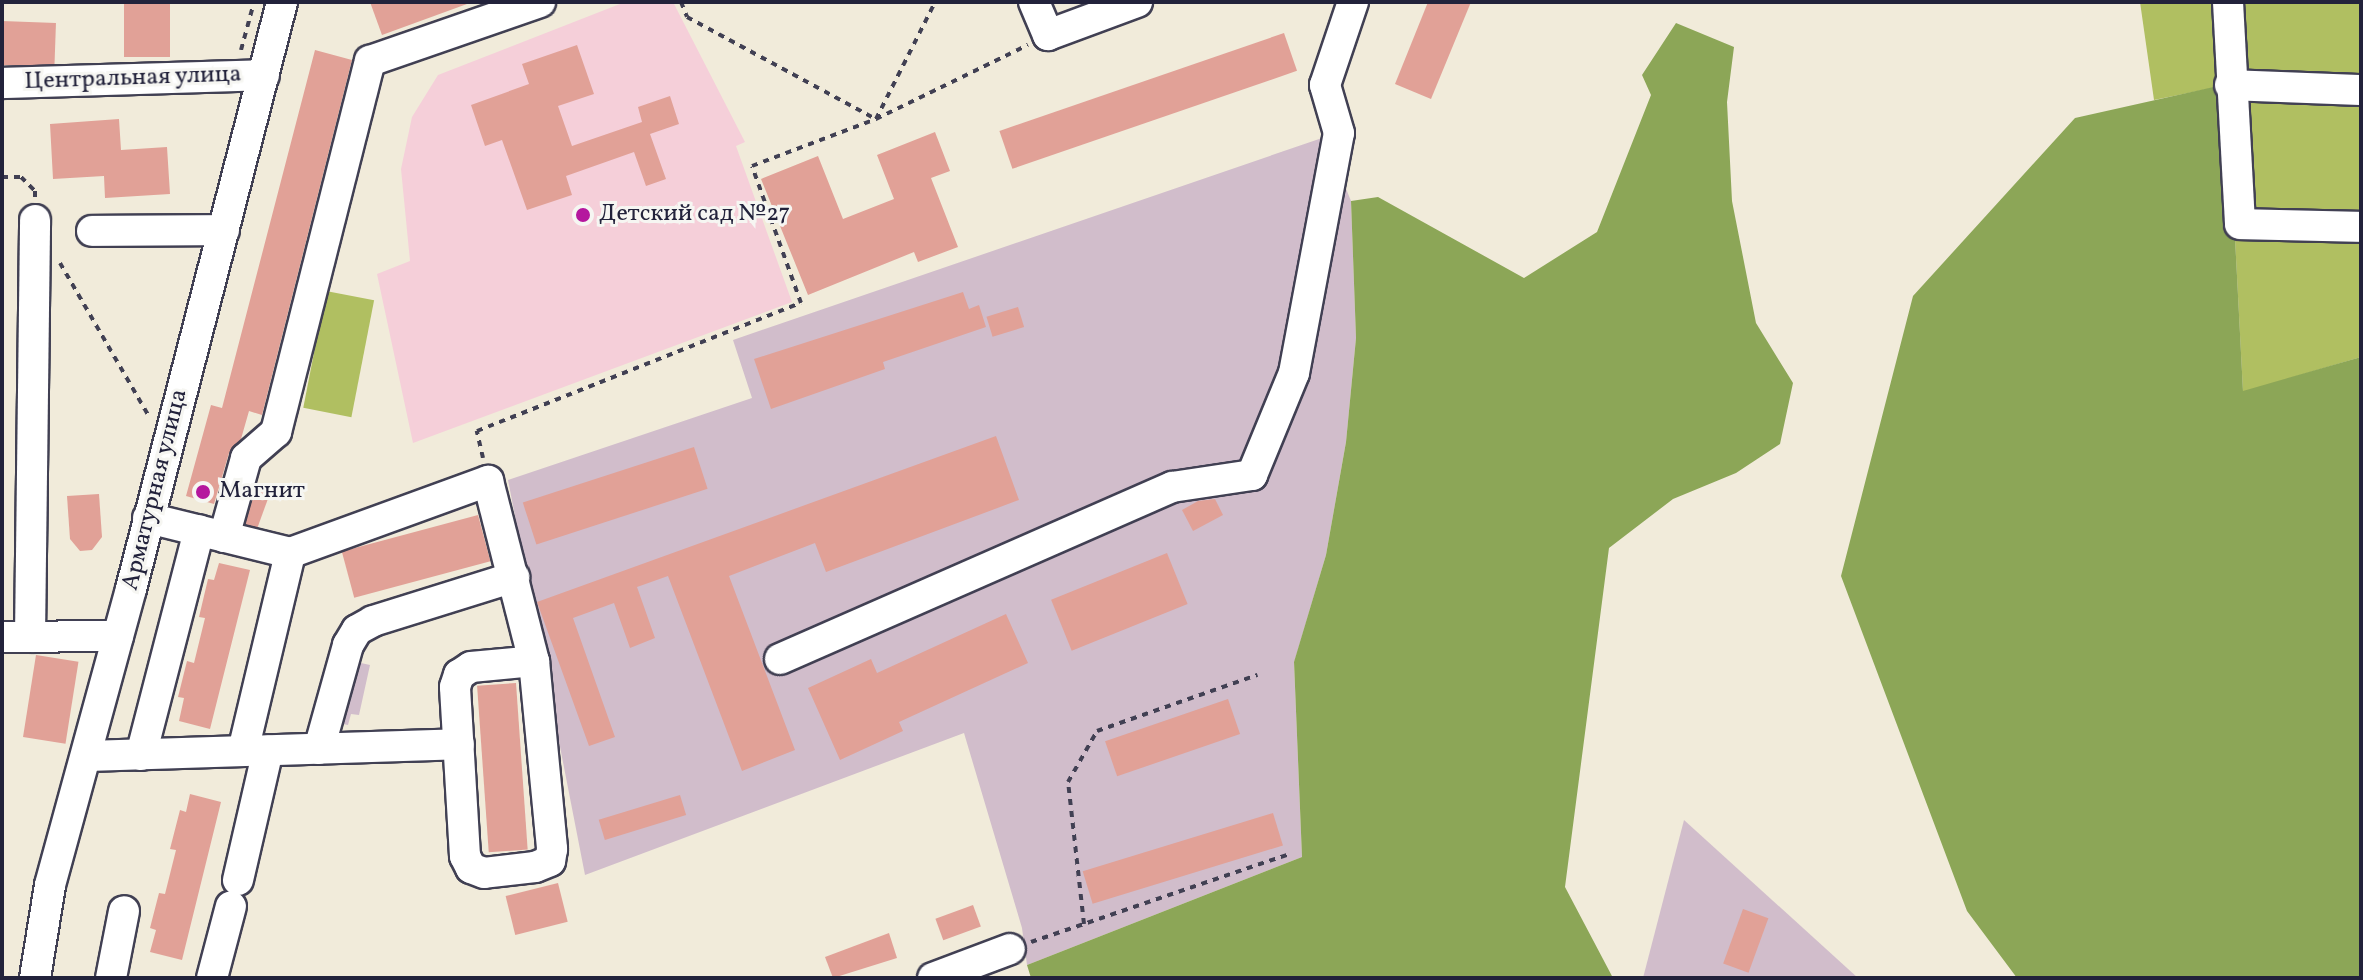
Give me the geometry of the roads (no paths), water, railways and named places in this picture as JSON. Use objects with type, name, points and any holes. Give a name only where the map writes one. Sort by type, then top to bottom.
[{"type":"street","name":"Арматурная улица","points":[[35,978],[50,885],[87,756],[282,2]]},
{"type":"street","points":[[141,755],[212,534],[246,458],[276,432],[370,61],[540,2]]},
{"type":"street","points":[[1034,2],[1048,35],[1137,2]]},
{"type":"street","points":[[780,659],[1172,487],[1252,475],[1294,373],[1339,133],[1325,85],[1353,2]]},
{"type":"street","points":[[2228,2],[2230,85],[2240,224],[2361,227]]},
{"type":"street","name":"Центральная улица","points":[[2,83],[264,75]]},
{"type":"street","points":[[2230,85],[2361,90]]},
{"type":"street","points":[[35,220],[16,637],[118,636]]},
{"type":"street","points":[[92,231],[224,230]]},
{"type":"street","points":[[148,518],[290,553],[488,481],[534,661],[552,849],[550,861],[535,867],[484,873],[471,868],[465,856],[455,687],[459,675],[471,667],[534,661]]},
{"type":"street","points":[[212,978],[234,893],[290,553]]},
{"type":"street","points":[[319,749],[348,645],[357,630],[373,621],[514,577]]},
{"type":"street","points":[[87,756],[459,744]]},
{"type":"street","points":[[111,978],[124,911]]},
{"type":"street","points":[[933,978],[1010,949]]},
{"type":"place","name":"Детский сад №27","points":[[583,215]]},
{"type":"place","name":"Магнит","points":[[203,492]]}]
